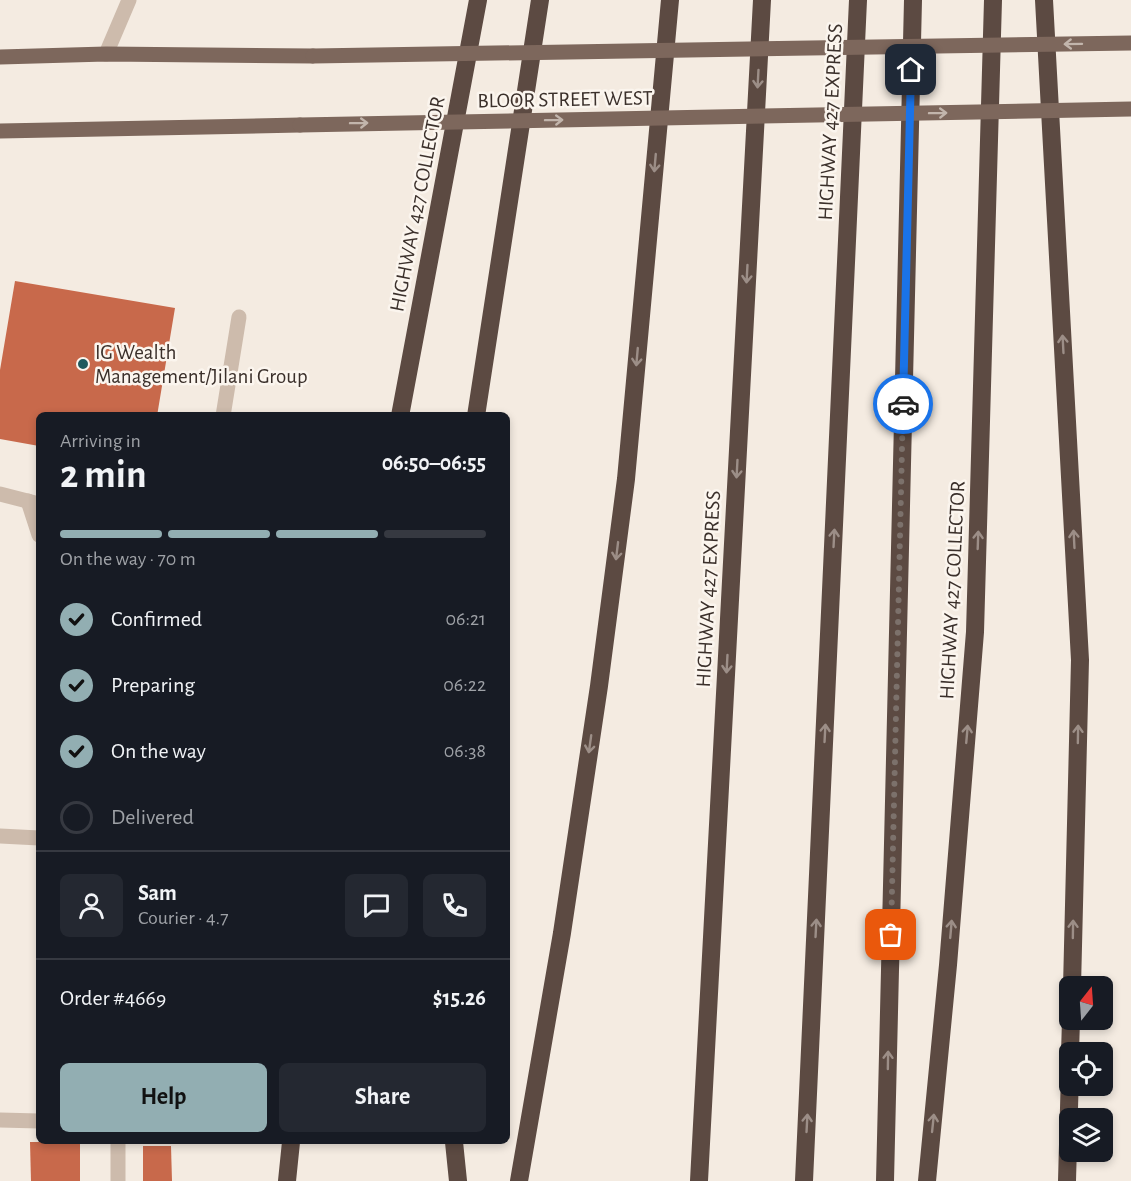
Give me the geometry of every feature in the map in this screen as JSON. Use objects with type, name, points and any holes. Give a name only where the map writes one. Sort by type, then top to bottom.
[{"type":"highway","name":"HIGHWAY 427 COLLECTOR","points":[[401,412],[478,0]]},
{"type":"highway","points":[[477,412],[540,0]]},
{"type":"highway","points":[[519,1181],[562,933],[597,698],[626,479],[670,0]]},
{"type":"highway","name":"HIGHWAY 427 EXPRESS","points":[[699,1181],[762,0]]},
{"type":"highway","name":"HIGHWAY 427 EXPRESS","points":[[804,1181],[858,0]]},
{"type":"highway","points":[[885,1181],[913,0]]},
{"type":"highway","name":"HIGHWAY 427 COLLECTOR","points":[[927,1181],[948,965],[975,632],[993,0]]},
{"type":"highway","points":[[1044,0],[1080,660],[1072,976]]},
{"type":"highway","points":[[1067,1181],[1069,1096]]},
{"type":"highway","points":[[287,1181],[291,1144]]},
{"type":"highway","points":[[454,1144],[458,1181]]},
{"type":"main road","points":[[0,57],[106,54],[313,56],[1131,43]]},
{"type":"main road","name":"BLOOR STREET WEST","points":[[0,131],[1131,110]]},
{"type":"street","points":[[106,54],[129,0]]},
{"type":"street","points":[[224,412],[239,317]]},
{"type":"street","points":[[0,494],[34,502]]},
{"type":"street","points":[[0,836],[36,838]]},
{"type":"street","points":[[0,1120],[36,1121]]},
{"type":"street","points":[[118,1144],[118,1181]]},
{"type":"building","name":"IG Wealth Management/Jilani Group","points":[[15,281],[175,308],[158,412],[36,412],[36,445],[0,439],[0,370]]},
{"type":"building","points":[[30,1142],[80,1144],[80,1181],[31,1181]]},
{"type":"building","points":[[143,1146],[171,1146],[172,1181],[143,1181]]},
{"type":"way so far","points":[[891,935],[903,404]]},
{"type":"place","name":"IG Wealth Management/Jilani Group","points":[[83,364]]},
{"type":"route","points":[[903,404],[911,70]]}]
